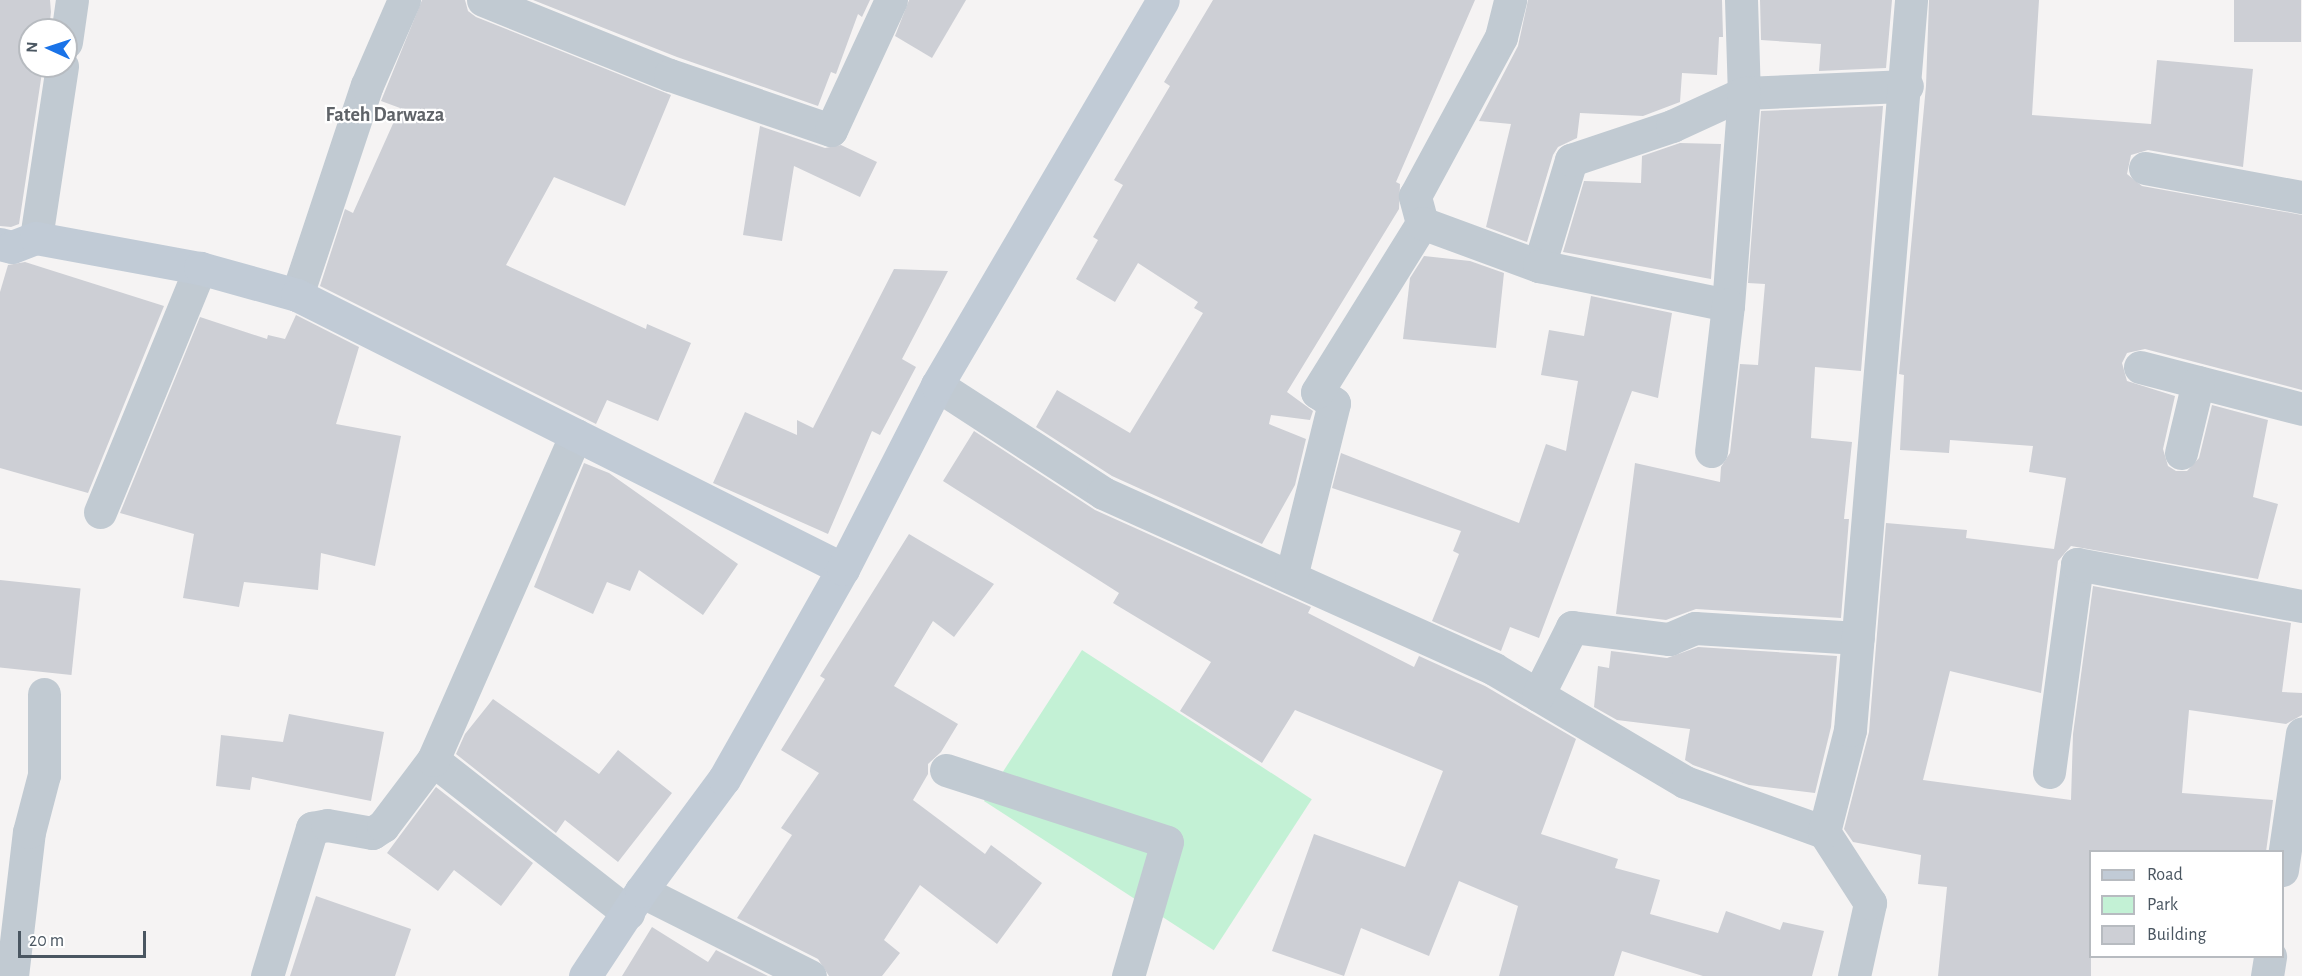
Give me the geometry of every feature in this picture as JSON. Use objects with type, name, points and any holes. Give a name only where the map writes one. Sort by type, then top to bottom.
[{"type":"street","points":[[69,18],[72,0]]},
{"type":"street","points":[[297,295],[367,85],[404,0]]},
{"type":"street","points":[[483,0],[670,75],[831,130],[891,0]]},
{"type":"street","points":[[585,976],[634,902],[724,779],[843,569],[937,385],[1163,0]]},
{"type":"street","points":[[1291,577],[1334,403],[1317,392],[1422,223],[1415,196],[1501,37],[1510,0]]},
{"type":"street","points":[[1711,451],[1728,305],[1744,93],[1741,0]]},
{"type":"street","points":[[1824,832],[1850,730],[1907,86],[1911,0]]},
{"type":"street","points":[[36,238],[60,78]]},
{"type":"street","points":[[1539,266],[1571,160],[1672,126],[1744,93],[1907,86]]},
{"type":"street","points":[[2145,168],[2302,197]]},
{"type":"street","points":[[1422,223],[1539,266],[1728,305]]},
{"type":"street","points":[[0,244],[12,247],[36,238],[200,268],[297,295],[843,569]]},
{"type":"street","points":[[100,512],[200,268]]},
{"type":"street","points":[[2140,367],[2302,409]]},
{"type":"street","points":[[2181,453],[2198,382]]},
{"type":"street","points":[[937,385],[1103,493],[1494,669],[1685,782],[1824,832],[1870,903],[1854,976]]},
{"type":"street","points":[[267,976],[312,828],[327,825],[372,833],[383,826],[433,760],[576,435]]},
{"type":"street","points":[[2049,772],[2077,564],[2302,606]]},
{"type":"street","points":[[1538,695],[1572,627],[1670,639],[1695,628],[1858,638]]},
{"type":"street","points":[[12,976],[14,830],[44,775],[44,694]]},
{"type":"street","points":[[2284,863],[2302,733]]},
{"type":"street","points":[[433,760],[634,902],[810,976]]},
{"type":"street","points":[[946,770],[1167,842],[1128,976]]},
{"type":"street","points":[[2267,976],[2270,958]]},
{"type":"green space","points":[[1082,650],[1312,799],[1214,950],[984,801]]},
{"type":"building","points":[[0,0],[50,0],[50,18],[18,18],[18,78],[41,78],[19,224],[11,227],[0,226]]},
{"type":"building","points":[[422,0],[465,0],[468,11],[476,17],[671,95],[625,206],[554,177],[506,265],[646,329],[647,324],[691,343],[658,421],[607,400],[596,424],[320,286],[345,209],[353,213],[400,108],[381,101]]},
{"type":"building","points":[[533,0],[870,0],[862,17],[858,14],[836,74],[831,72],[818,106],[677,57]]},
{"type":"building","points":[[909,0],[966,0],[932,58],[895,36]]},
{"type":"building","points":[[1213,0],[1475,0],[1396,182],[1400,184],[1399,209],[1287,392],[1313,411],[1310,420],[1271,415],[1269,424],[1306,439],[1295,485],[1262,544],[1112,476],[1036,427],[1057,390],[1130,433],[1203,313],[1194,308],[1198,302],[1138,263],[1115,302],[1076,279],[1098,240],[1093,237],[1123,185],[1114,180],[1170,86],[1164,82]]},
{"type":"building","points":[[1528,0],[1722,0],[1723,37],[1719,37],[1717,75],[1682,73],[1680,102],[1643,116],[1580,113],[1577,138],[1558,147],[1553,155],[1527,242],[1486,227],[1511,124],[1479,121],[1518,46]]},
{"type":"building","points":[[1760,0],[1892,0],[1886,68],[1819,71],[1821,44],[1761,40]]},
{"type":"building","points":[[1929,0],[2039,0],[2032,115],[2151,124],[2157,60],[2253,69],[2243,167],[2148,150],[2131,155],[2127,174],[2142,186],[2302,215],[2302,390],[2145,349],[2127,353],[2122,363],[2127,381],[2175,396],[2163,449],[2168,466],[2176,471],[2187,471],[2199,458],[2212,405],[2268,420],[2253,497],[2278,504],[2258,579],[2071,546],[2058,561],[2041,693],[1950,671],[1923,780],[2071,800],[2073,734],[2093,586],[2291,623],[2282,692],[2302,693],[2302,715],[2286,724],[2189,710],[2182,793],[2273,800],[2266,850],[2089,850],[2091,976],[1938,976],[1947,887],[1918,884],[1921,855],[1853,842],[1844,829],[1869,732],[1886,523],[1967,530],[1966,538],[2054,549],[2066,478],[2029,472],[2033,446],[1950,440],[1949,453],[1900,450],[1904,375],[1899,374],[1926,86]]},
{"type":"building","points":[[2234,0],[2301,0],[2301,42],[2234,42]]},
{"type":"building","points":[[1883,106],[1861,371],[1815,367],[1811,438],[1852,442],[1844,519],[1849,519],[1841,618],[1696,609],[1666,620],[1616,614],[1635,463],[1720,482],[1721,467],[1730,453],[1740,364],[1758,365],[1765,284],[1748,283],[1761,111]]},
{"type":"building","points":[[760,126],[825,148],[841,145],[877,162],[860,197],[794,166],[782,241],[743,235]]},
{"type":"building","points":[[1680,143],[1721,144],[1711,279],[1563,252],[1584,181],[1641,183],[1642,156]]},
{"type":"building","points":[[1424,256],[1470,261],[1504,273],[1496,348],[1403,339],[1410,278]]},
{"type":"building","points":[[25,262],[164,306],[88,493],[0,468],[0,292],[8,265]]},
{"type":"building","points":[[894,269],[948,271],[902,359],[916,367],[880,435],[872,431],[828,534],[713,483],[745,412],[797,435],[797,420],[813,428]]},
{"type":"building","points":[[1591,296],[1672,313],[1658,398],[1632,391],[1539,638],[1510,627],[1501,651],[1432,621],[1459,554],[1453,551],[1461,531],[1332,488],[1341,453],[1519,523],[1546,444],[1566,451],[1578,381],[1541,375],[1549,330],[1584,336]]},
{"type":"building","points":[[296,315],[359,347],[336,424],[401,436],[375,566],[321,553],[318,590],[244,582],[239,607],[183,598],[194,534],[120,513],[200,317],[267,339],[268,335],[285,339]]},
{"type":"building","points":[[974,431],[1095,510],[1311,607],[1308,613],[1414,667],[1419,656],[1485,686],[1576,739],[1541,834],[1618,859],[1615,868],[1660,880],[1650,914],[1718,933],[1726,911],[1780,930],[1783,922],[1824,931],[1812,976],[1703,976],[1622,951],[1614,976],[1499,976],[1518,906],[1459,881],[1429,956],[1361,928],[1344,976],[1272,951],[1314,834],[1405,867],[1443,771],[1295,710],[1262,763],[1180,711],[1211,662],[1113,603],[1119,593],[943,481]]},
{"type":"building","points":[[584,463],[609,473],[738,564],[703,615],[639,570],[630,591],[607,582],[593,614],[534,587]]},
{"type":"building","points":[[909,534],[994,584],[954,637],[933,621],[894,686],[958,724],[941,752],[928,764],[928,774],[913,800],[985,854],[991,845],[1042,883],[997,944],[920,885],[884,940],[900,953],[882,976],[829,976],[818,959],[737,918],[792,835],[781,828],[819,773],[781,750],[825,679],[820,676]]},
{"type":"building","points":[[0,580],[81,588],[71,675],[0,667]]},
{"type":"building","points":[[1698,647],[1837,656],[1831,727],[1815,793],[1749,785],[1693,765],[1685,760],[1690,729],[1617,720],[1594,707],[1598,666],[1609,668],[1611,651],[1667,658]]},
{"type":"building","points":[[493,699],[599,774],[618,750],[672,793],[618,862],[565,820],[556,833],[456,754],[465,734]]},
{"type":"building","points":[[289,714],[384,732],[371,801],[252,777],[250,790],[216,786],[221,735],[283,742]]},
{"type":"building","points":[[436,787],[533,863],[501,906],[454,870],[438,891],[387,853]]},
{"type":"building","points":[[316,896],[411,929],[395,976],[290,976]]},
{"type":"building","points":[[652,927],[708,962],[716,950],[768,976],[622,976]]},
{"type":"district","name":"Fateh Darwaza","points":[[385,115]]}]
